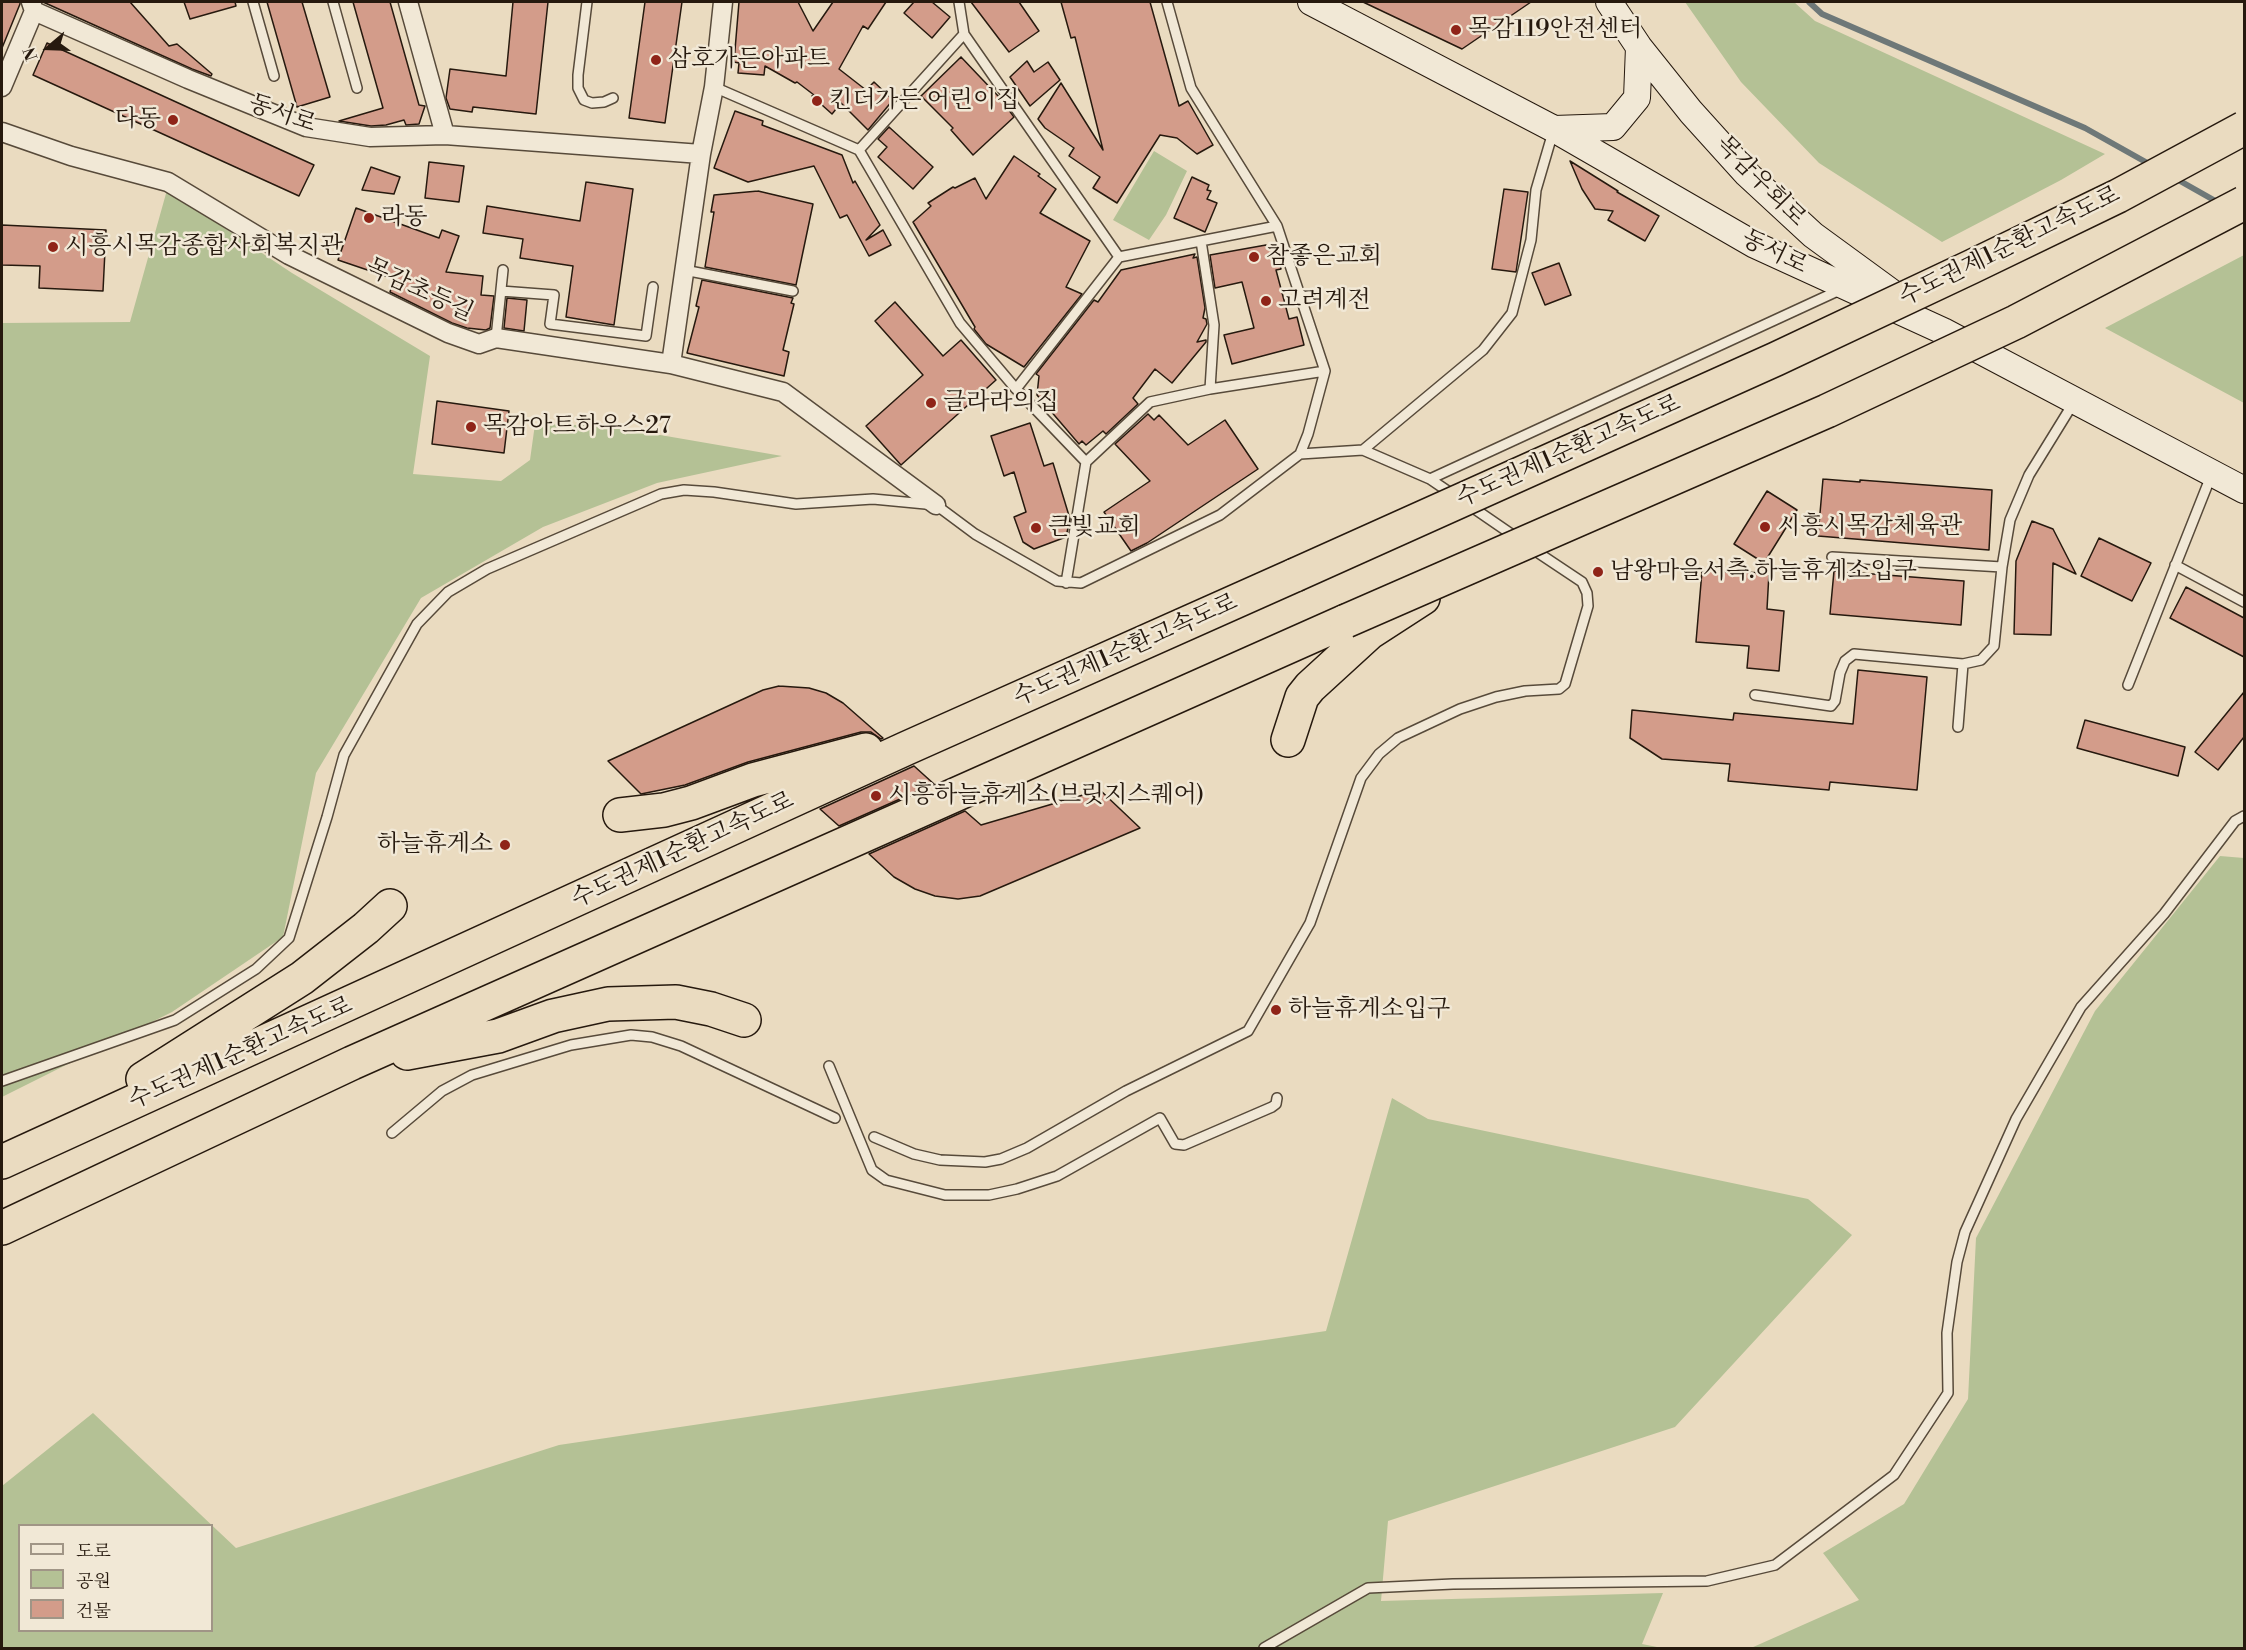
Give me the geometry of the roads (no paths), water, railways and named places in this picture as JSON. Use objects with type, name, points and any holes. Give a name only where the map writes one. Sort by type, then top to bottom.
[{"type":"highway","name":"수도권제1순환고속도로","points":[[8,1159],[957,726],[1776,359],[2118,196],[2244,128]]},
{"type":"highway","points":[[2,1228],[352,1064],[1346,621],[1827,411],[1995,332],[2119,270],[2244,203]]},
{"type":"highway","points":[[1288,740],[1302,697],[1369,633],[1415,602],[1492,559]]},
{"type":"highway","points":[[620,815],[664,810],[691,803],[753,780],[957,726]]},
{"type":"highway","points":[[8,1159],[177,1058],[302,978],[366,928],[390,906]]},
{"type":"highway","points":[[352,1064],[498,1036],[553,1016],[608,1004],[676,1002],[711,1008],[744,1020]]},
{"type":"street","points":[[408,2],[445,135],[701,154]]},
{"type":"street","points":[[671,364],[701,154],[714,87],[723,2]]},
{"type":"street","name":"동서로","points":[[1311,2],[1554,129],[1755,245],[1943,331],[2244,490]]},
{"type":"street","name":"목감우회로","points":[[1610,2],[1639,47],[1691,112],[1747,174],[1813,235],[1943,331]]},
{"type":"street","name":"동서로","points":[[2,87],[32,6],[188,79],[306,127],[370,137],[445,135]]},
{"type":"street","points":[[1554,129],[1613,127],[1637,98],[1639,47]]},
{"type":"street","name":"목감초등길","points":[[2,132],[71,156],[168,182],[289,255],[392,307],[448,333],[479,344],[496,338],[671,364],[783,392],[936,505]]},
{"type":"lane","points":[[254,2],[274,76]]},
{"type":"lane","points":[[333,2],[357,88]]},
{"type":"lane","points":[[587,2],[578,88],[584,100],[592,103],[604,102],[613,98]]},
{"type":"lane","points":[[959,2],[964,34],[1119,257]]},
{"type":"lane","points":[[2,1081],[175,1020],[256,969],[289,938],[344,755],[417,624],[448,592],[487,569],[662,495],[684,490],[796,504],[873,499],[936,505],[975,534],[1057,581],[1081,583],[1220,515],[1300,454],[1308,435],[1325,371],[1277,226],[1191,88],[1167,2]]},
{"type":"lane","points":[[859,150],[964,34]]},
{"type":"lane","points":[[714,87],[859,150],[960,323],[1016,389],[1086,462]]},
{"type":"lane","points":[[1363,450],[1483,350],[1512,313],[1531,240],[1536,190],[1554,129]]},
{"type":"lane","points":[[1016,389],[1119,257],[1277,226]]},
{"type":"lane","points":[[1202,241],[1214,325],[1210,389]]},
{"type":"lane","points":[[496,338],[503,270]]},
{"type":"lane","points":[[684,270],[793,291]]},
{"type":"lane","points":[[501,291],[554,295],[550,324],[645,336],[653,287]]},
{"type":"lane","points":[[1430,479],[1846,287]]},
{"type":"lane","points":[[1066,583],[1086,462],[1150,402],[1210,389],[1325,371]]},
{"type":"lane","points":[[1755,695],[1831,706],[1835,701],[1840,673],[1845,661],[1854,654],[1963,664],[1981,660],[1994,646],[2002,567],[2010,520],[2029,475],[2074,402]]},
{"type":"lane","points":[[874,1137],[914,1154],[940,1160],[985,1162],[1002,1159],[1026,1148],[1126,1091],[1250,1036],[1310,923],[1361,778],[1379,754],[1398,738],[1460,709],[1525,691],[1559,690],[1565,684],[1588,606],[1587,593],[1582,582],[1430,479],[1363,450],[1300,454]]},
{"type":"lane","points":[[2128,685],[2212,474]]},
{"type":"lane","points":[[1832,557],[2002,567]]},
{"type":"lane","points":[[2175,565],[2244,602]]},
{"type":"lane","points":[[1958,727],[1963,664]]},
{"type":"lane","points":[[1264,1648],[1368,1588],[1453,1584],[1707,1581],[1775,1565],[1894,1475],[1948,1393],[1947,1332],[1957,1262],[1965,1232],[2016,1119],[2080,1007],[2164,914],[2235,821],[2244,816]]},
{"type":"lane","points":[[392,1133],[442,1091],[472,1075],[571,1045],[631,1035],[681,1046],[835,1118]]},
{"type":"lane","points":[[829,1066],[872,1170],[886,1180],[945,1195],[989,1195],[1017,1190],[1057,1176],[1160,1118],[1175,1144],[1184,1145],[1272,1107],[1276,1104],[1277,1098]]},
{"type":"waterway","points":[[1809,2],[1822,14],[2085,128],[2151,165]]},
{"type":"waterway","points":[[2173,177],[2219,203]]},
{"type":"place","name":"목감119안전센터","points":[[1456,30]]},
{"type":"place","name":"삼호가든아파트","points":[[656,60]]},
{"type":"place","name":"킨더가든 어린이집","points":[[817,101]]},
{"type":"place","name":"다동","points":[[173,120]]},
{"type":"place","name":"라동","points":[[369,218]]},
{"type":"place","name":"시흥시목감종합사회복지관","points":[[53,247]]},
{"type":"place","name":"참좋은교회","points":[[1254,257]]},
{"type":"place","name":"고려계전","points":[[1266,301]]},
{"type":"place","name":"글라라의집","points":[[931,403]]},
{"type":"place","name":"목감아트하우스27","points":[[471,427]]},
{"type":"place","name":"시흥시목감체육관","points":[[1765,527]]},
{"type":"place","name":"큰빛교회","points":[[1036,528]]},
{"type":"place","name":"남왕마을서측.하늘휴게소입구","points":[[1598,572]]},
{"type":"place","name":"시흥하늘휴게소(브릿지스퀘어)","points":[[876,796]]},
{"type":"place","name":"하늘휴게소","points":[[505,845]]},
{"type":"place","name":"하늘휴게소입구","points":[[1276,1010]]}]
